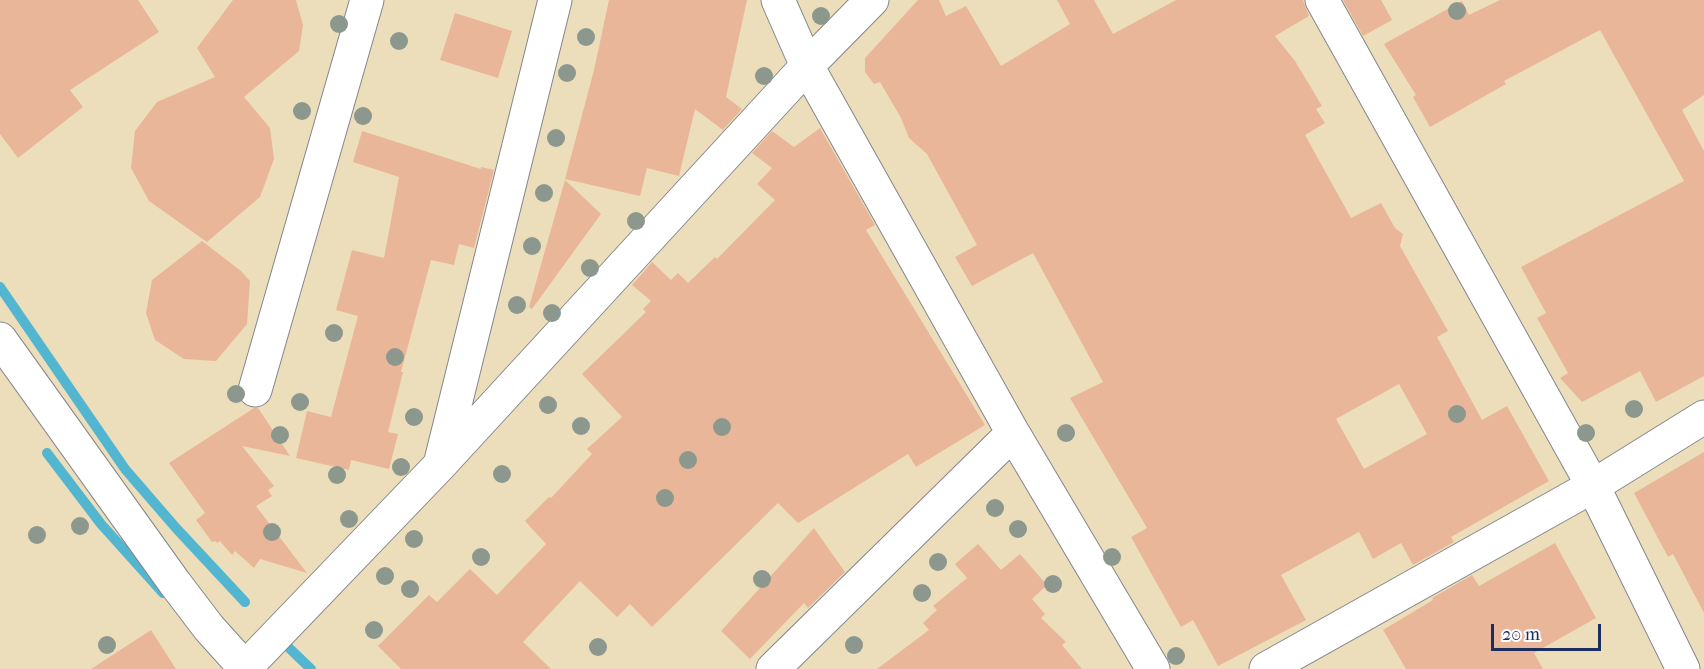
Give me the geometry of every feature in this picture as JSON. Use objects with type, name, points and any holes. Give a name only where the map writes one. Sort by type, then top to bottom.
[{"type":"street","points":[[255,390],[368,0]]},
{"type":"street","points":[[440,465],[555,0]]},
{"type":"street","points":[[778,0],[807,66],[1013,433],[1153,669]]},
{"type":"street","points":[[0,339],[174,582],[209,628],[245,669],[440,465],[807,66],[872,0]]},
{"type":"street","points":[[1322,0],[1593,486],[1683,669]]},
{"type":"street","points":[[1266,669],[1593,486],[1704,417]]},
{"type":"street","points":[[773,669],[1013,433]]},
{"type":"building","points":[[0,0],[138,0],[159,32],[70,90],[83,107],[18,158],[0,134]]},
{"type":"building","points":[[233,0],[296,0],[303,25],[299,51],[244,97],[270,128],[274,159],[260,197],[207,242],[149,201],[131,168],[135,131],[157,102],[215,77],[197,48]]},
{"type":"building","points":[[609,0],[747,0],[726,97],[742,109],[723,130],[695,109],[679,176],[647,168],[640,196],[565,179],[594,70]]},
{"type":"building","points":[[918,0],[939,0],[946,16],[966,6],[1001,66],[1070,24],[1057,0],[1094,0],[1113,34],[1176,0],[1303,0],[1309,16],[1275,36],[1295,61],[1322,106],[1316,109],[1325,123],[1305,135],[1351,218],[1381,203],[1395,228],[1403,234],[1400,246],[1448,331],[1437,337],[1482,420],[1507,406],[1549,481],[1451,537],[1454,542],[1413,565],[1401,543],[1373,559],[1359,532],[1281,575],[1306,620],[1218,666],[1193,620],[1181,627],[1131,537],[1147,528],[1070,398],[1103,382],[1033,253],[972,286],[955,257],[977,245],[927,154],[909,138],[901,118],[880,82],[874,84],[865,72],[865,58]],"holes":[[[1399,384],[1427,434],[1364,469],[1336,419]]]},
{"type":"building","points":[[1343,0],[1381,0],[1392,20],[1363,36]]},
{"type":"building","points":[[1500,0],[1704,0],[1704,95],[1682,110],[1704,151],[1704,376],[1656,402],[1640,371],[1582,402],[1560,378],[1568,373],[1537,318],[1546,313],[1521,267],[1684,181],[1600,30],[1504,81],[1506,84],[1430,127],[1413,97],[1416,95],[1384,44],[1462,1],[1469,15]]},
{"type":"building","points":[[455,13],[512,31],[498,78],[440,60]]},
{"type":"building","points":[[820,128],[875,225],[866,230],[985,425],[916,467],[908,454],[798,523],[778,503],[652,627],[630,604],[617,617],[580,581],[523,642],[551,669],[401,669],[378,646],[429,595],[437,602],[470,569],[497,595],[546,544],[525,521],[549,497],[551,498],[592,454],[587,449],[622,417],[582,374],[646,312],[643,309],[651,301],[632,285],[652,262],[671,280],[678,273],[688,283],[715,257],[717,259],[775,200],[757,184],[772,168],[752,153],[772,131],[794,147]]},
{"type":"building","points":[[362,131],[481,169],[481,167],[494,170],[474,248],[459,244],[454,265],[431,260],[401,372],[403,372],[388,432],[398,434],[389,469],[351,460],[349,470],[296,458],[307,411],[331,417],[358,316],[336,310],[352,250],[384,258],[399,177],[353,162]]},
{"type":"building","points":[[565,180],[601,214],[532,309],[529,307]]},
{"type":"building","points":[[202,241],[241,271],[250,281],[247,324],[216,361],[184,359],[155,340],[146,313],[152,280]]},
{"type":"building","points":[[254,408],[258,408],[290,456],[242,446],[274,486],[268,490],[272,496],[256,506],[307,573],[260,559],[254,568],[235,551],[232,555],[220,541],[212,542],[196,520],[205,513],[169,463]]},
{"type":"building","points":[[1704,452],[1704,613],[1673,554],[1668,557],[1634,493]]},
{"type":"building","points":[[814,528],[845,572],[808,608],[804,603],[750,659],[721,631]]},
{"type":"building","points":[[1555,543],[1596,618],[1534,653],[1543,669],[1406,669],[1383,630],[1472,575],[1479,586]]},
{"type":"building","points":[[978,544],[1001,570],[1020,554],[1047,585],[1032,599],[1045,614],[1041,618],[1066,642],[1062,645],[1082,669],[877,669],[929,630],[923,623],[937,610],[933,606],[967,578],[955,564]]},
{"type":"building","points":[[151,630],[176,669],[91,669]]},
{"type":"waterway","points":[[0,287],[125,469],[245,602]]},
{"type":"waterway","points":[[47,453],[101,524],[163,593]]},
{"type":"waterway","points":[[287,646],[311,669]]}]
